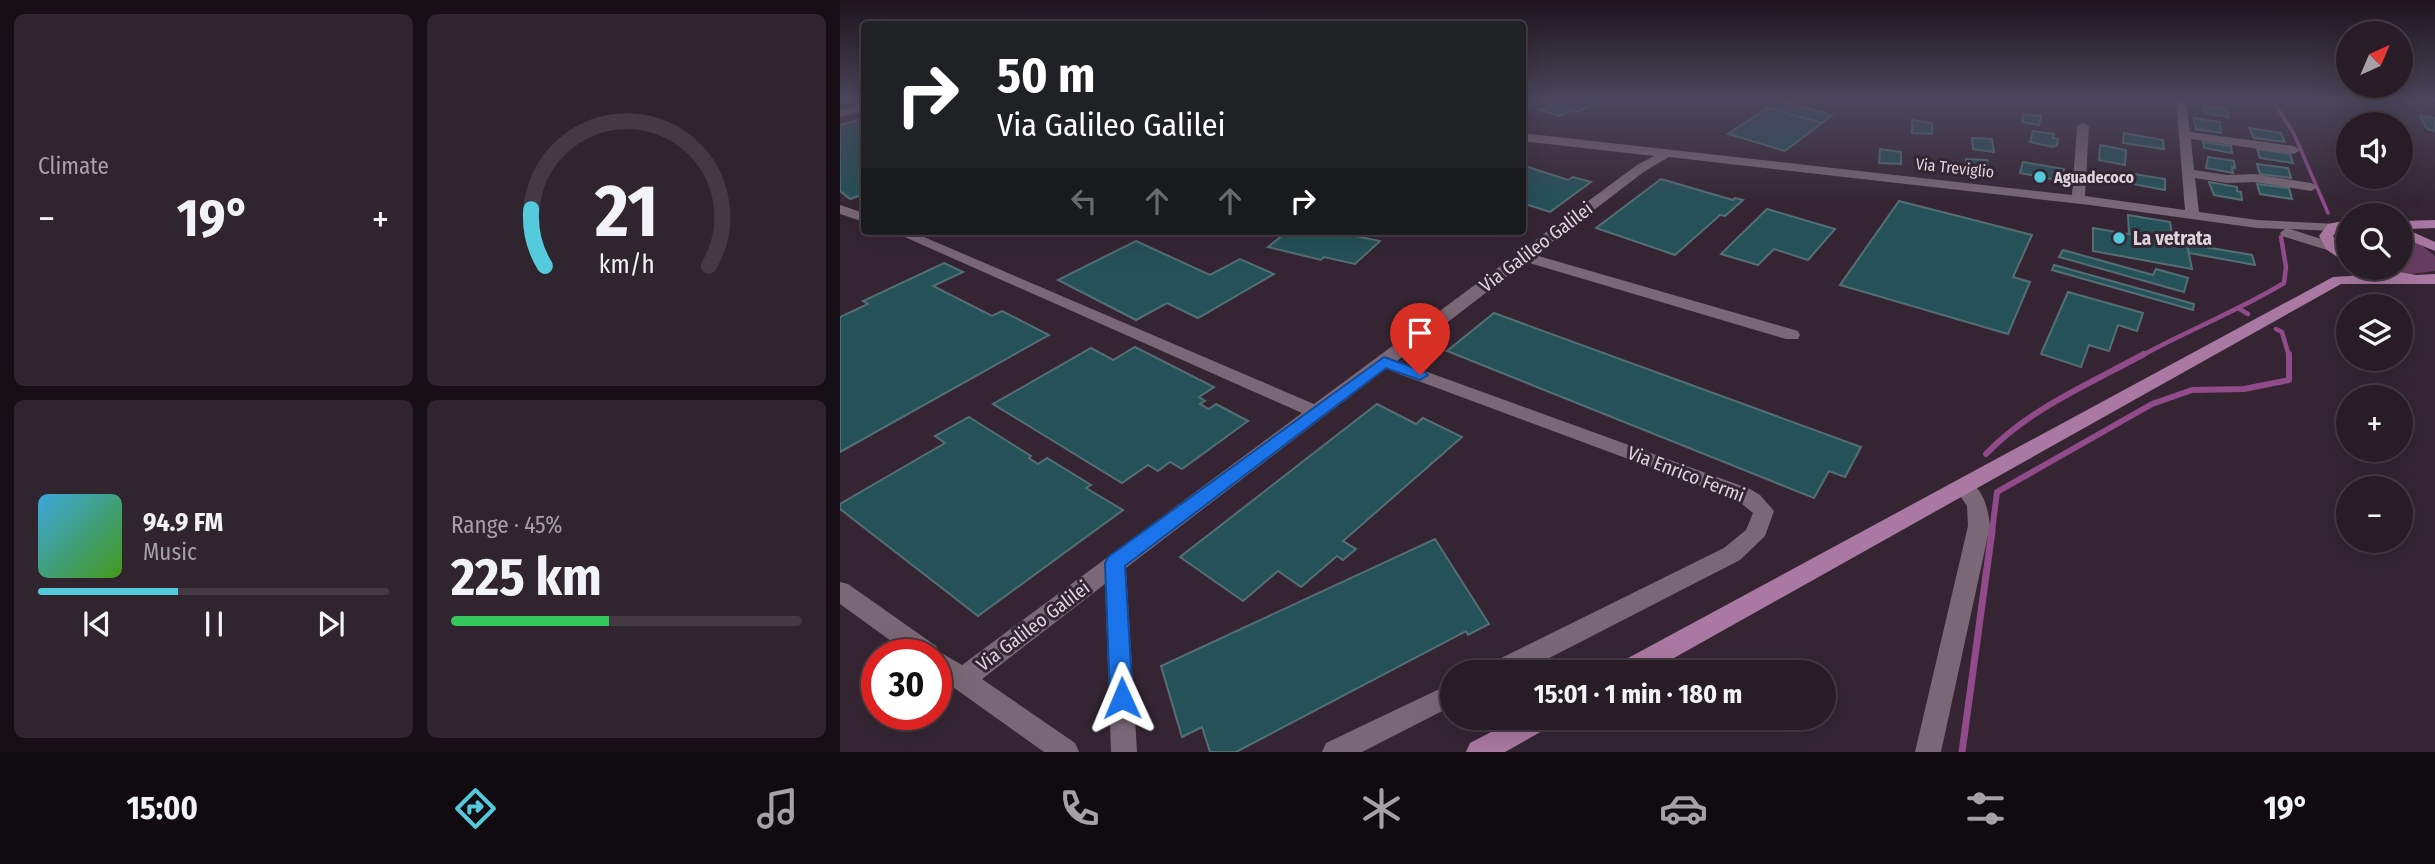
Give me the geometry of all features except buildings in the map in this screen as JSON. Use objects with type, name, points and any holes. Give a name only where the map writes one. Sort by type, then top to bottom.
[{"type":"main road","points":[[2413,225],[2435,224]]},
{"type":"main road","points":[[2336,229],[2326,236],[2336,249]]},
{"type":"main road","points":[[2413,237],[2435,247]]},
{"type":"main road","points":[[2413,278],[2435,279]]},
{"type":"main road","points":[[1648,660],[2338,280]]},
{"type":"main road","points":[[1479,752],[1520,730]]},
{"type":"street","points":[[2078,199],[2082,134]]},
{"type":"street","points":[[2192,214],[2185,135],[2294,150]]},
{"type":"street","name":"Via Treviglio","points":[[1526,138],[1642,159],[1668,153],[2078,199],[2257,224],[2336,226]]},
{"type":"street","name":"Via Galileo Galilei","points":[[961,680],[1524,257],[1642,159]]},
{"type":"street","points":[[2188,173],[2227,179],[2254,178],[2311,187]]},
{"type":"street","points":[[840,209],[861,214]]},
{"type":"street","name":"Via Treviglio","points":[[2257,224],[2336,252]]},
{"type":"street","points":[[907,235],[1316,412]]},
{"type":"street","points":[[1524,257],[1792,335]]},
{"type":"street","name":"Via Enrico Fermi","points":[[1384,362],[1743,494],[1763,511],[1764,519],[1759,530],[1732,554],[1521,660]]},
{"type":"street","points":[[1928,752],[1979,526],[1977,505],[1964,487]]},
{"type":"street","points":[[1115,563],[1124,752]]},
{"type":"street","points":[[840,591],[906,639]]},
{"type":"street","points":[[952,673],[1066,752]]},
{"type":"street","points":[[1335,752],[1440,700]]},
{"type":"shaded area","points":[[2413,242],[2435,256],[2435,271],[2413,274]]},
{"type":"waterway","points":[[2294,134],[2328,213]]},
{"type":"waterway","points":[[2238,308],[2284,283],[2286,267],[2281,237]]},
{"type":"waterway","points":[[2141,356],[2238,308]]},
{"type":"waterway","points":[[2238,308],[2248,314]]},
{"type":"waterway","points":[[2276,329],[2282,332],[2289,356]]},
{"type":"waterway","points":[[1986,454],[2040,410],[2144,354]]},
{"type":"waterway","points":[[1992,532],[1997,492],[2152,404],[2192,390],[2244,389],[2289,380],[2289,356]]},
{"type":"waterway","points":[[1962,752],[1992,531]]},
{"type":"place","name":"Aguadecoco","points":[[2040,177]]},
{"type":"place","name":"La vetrata","points":[[2119,238]]},
{"type":"route","points":[[1122,698],[1115,563],[1384,362],[1420,375]]}]
